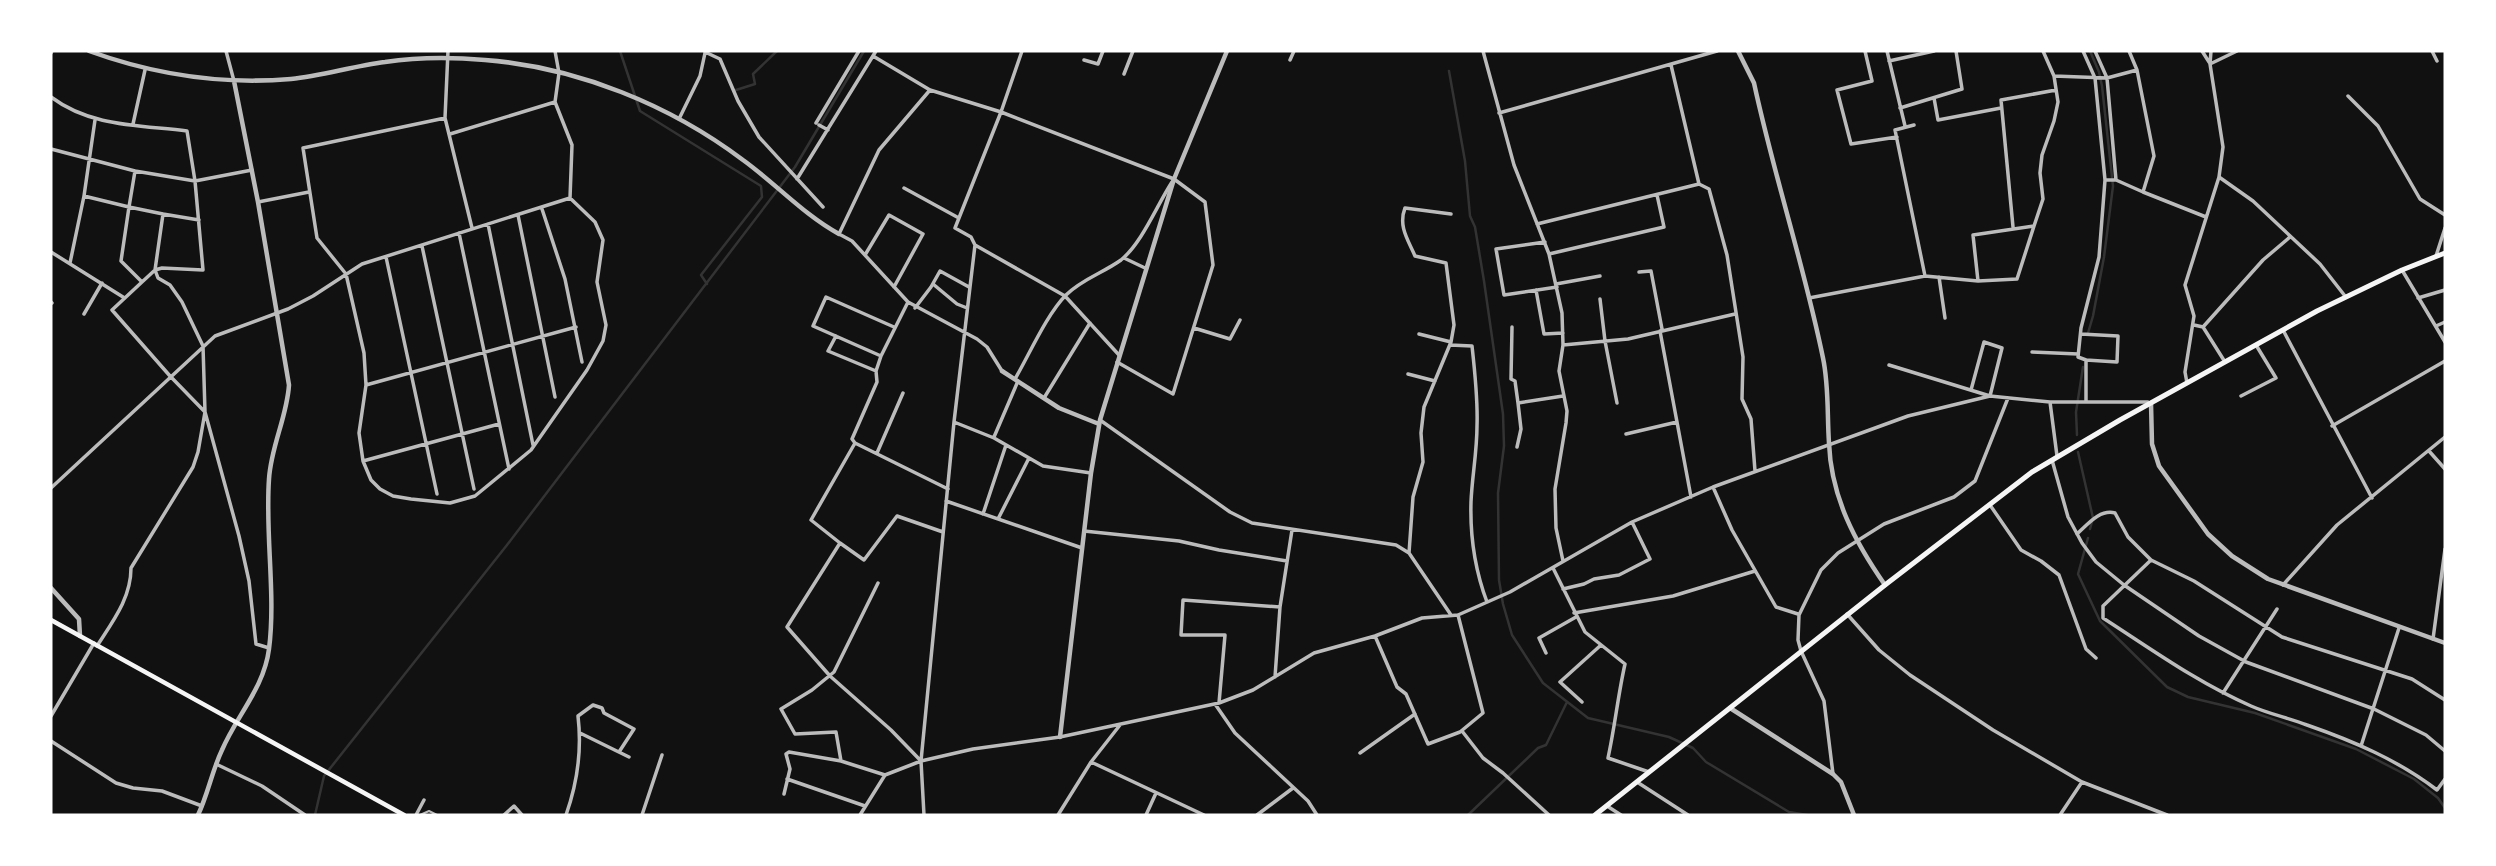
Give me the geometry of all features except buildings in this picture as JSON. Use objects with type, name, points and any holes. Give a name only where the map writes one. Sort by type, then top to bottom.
[{"type":"main road","points":[[1595,815],[1847,614],[1989,504],[2054,458],[2345,296],[2445,253]]},
{"type":"main road","points":[[51,620],[404,815]]},
{"type":"street","points":[[89,51],[145,70],[234,81],[295,78],[383,62],[448,58],[487,60],[559,73],[626,95],[679,119],[713,138],[745,161],[839,234],[852,241],[915,308],[964,330],[987,347],[1002,371],[1044,398],[1072,414],[1099,422],[1230,512],[1252,523],[1396,545],[1409,553],[1451,615]]},
{"type":"street","points":[[198,815],[216,764],[262,676],[269,648],[269,479],[289,385],[252,170],[226,51]]},
{"type":"street","points":[[448,51],[445,118],[472,228]]},
{"type":"street","points":[[445,118],[303,148],[317,238],[346,274],[364,353],[366,385],[359,433],[363,461],[371,480],[380,489],[402,497],[450,503],[475,496],[509,469],[533,445],[587,370],[603,341],[606,325],[597,282],[603,240],[595,222],[570,198],[572,145],[555,102],[560,58],[555,51]]},
{"type":"street","points":[[679,119],[700,76],[705,51],[720,59],[738,101],[760,137],[823,207]]},
{"type":"street","points":[[826,129],[817,124],[859,51]]},
{"type":"street","points":[[797,179],[876,51]]},
{"type":"street","points":[[924,815],[921,761],[954,422],[975,245],[971,237],[955,228],[1022,51]]},
{"type":"street","points":[[1084,60],[1098,64],[1103,51]]},
{"type":"street","points":[[1124,74],[1133,51]]},
{"type":"street","points":[[1059,737],[1099,422],[1174,179],[1227,51]]},
{"type":"street","points":[[1290,60],[1294,51]]},
{"type":"street","points":[[1483,51],[1514,165],[1545,242],[1556,286],[1563,332],[1559,371],[1566,423],[1555,489],[1556,528],[1563,561]]},
{"type":"street","points":[[1499,113],[1717,51]]},
{"type":"street","points":[[1738,51],[1754,83],[1809,298],[1826,376],[1829,445],[1836,489],[1857,542],[1885,585]]},
{"type":"street","points":[[1865,51],[1872,81],[1838,90],[1851,144],[1897,138]]},
{"type":"street","points":[[1887,51],[1905,126]]},
{"type":"street","points":[[1889,61],[1934,51]]},
{"type":"street","points":[[1900,108],[1962,89],[1956,51]]},
{"type":"street","points":[[1809,298],[1925,276],[1978,281],[2017,279],[2043,199],[2040,173],[2042,155],[2058,102],[2054,76],[2043,51]]},
{"type":"street","points":[[2081,334],[2118,336],[2117,362],[2078,358],[2081,334],[2099,257],[2105,180],[2101,78],[2083,51]]},
{"type":"street","points":[[2095,51],[2114,180]]},
{"type":"street","points":[[2129,51],[2137,70],[2154,156],[2143,192]]},
{"type":"street","points":[[2202,51],[2210,64]]},
{"type":"street","points":[[2187,383],[2185,372],[2194,325],[2185,285],[2219,177],[2222,135],[2210,64],[2211,51]]},
{"type":"street","points":[[2210,64],[2237,51]]},
{"type":"street","points":[[2432,51],[2437,61]]},
{"type":"street","points":[[873,55],[930,90],[1001,112],[1174,179],[1205,202],[1213,265],[1173,394],[1117,362]]},
{"type":"street","points":[[1671,65],[1699,184]]},
{"type":"street","points":[[133,124],[145,70]]},
{"type":"street","points":[[2054,76],[2101,78],[2137,70]]},
{"type":"street","points":[[839,234],[879,150],[930,90]]},
{"type":"street","points":[[2013,227],[2001,100],[2056,90]]},
{"type":"street","points":[[2348,96],[2378,126],[2420,199],[2445,215]]},
{"type":"street","points":[[51,97],[65,108],[94,120],[187,131],[200,220],[203,270],[155,270],[112,310],[205,412],[249,581],[256,644],[269,648]]},
{"type":"street","points":[[1934,98],[1938,120],[2001,108]]},
{"type":"street","points":[[449,134],[555,102]]},
{"type":"street","points":[[70,263],[84,196],[94,120]]},
{"type":"street","points":[[1914,125],[1895,130],[1925,276]]},
{"type":"street","points":[[51,149],[89,161],[195,181],[252,170]]},
{"type":"street","points":[[135,171],[121,261],[142,282]]},
{"type":"street","points":[[2219,177],[2253,201],[2320,264],[2345,296]]},
{"type":"street","points":[[994,438],[1017,380],[1065,296],[1087,278],[1124,258],[1174,179]]},
{"type":"street","points":[[2105,180],[2114,180],[2206,217]]},
{"type":"street","points":[[1537,224],[1699,184],[1709,189],[1727,255],[1743,357],[1742,399],[1751,419],[1755,472]]},
{"type":"street","points":[[904,188],[958,218]]},
{"type":"street","points":[[258,202],[309,192]]},
{"type":"street","points":[[1549,254],[1664,227],[1657,195]]},
{"type":"street","points":[[84,196],[200,220]]},
{"type":"street","points":[[51,488],[215,336],[277,313],[313,296],[362,264],[570,198]]},
{"type":"street","points":[[541,208],[565,279],[582,362]]},
{"type":"street","points":[[1409,553],[1413,497],[1423,462],[1421,433],[1424,407],[1451,344],[1454,313],[1446,263],[1415,256],[1402,227],[1402,216],[1405,208],[1451,214]]},
{"type":"street","points":[[51,716],[128,595],[131,568],[193,467],[198,452],[205,412],[203,346],[182,302],[170,285],[158,278],[155,270],[163,214]]},
{"type":"street","points":[[518,215],[555,397]]},
{"type":"street","points":[[865,255],[889,215],[923,234],[894,288]]},
{"type":"street","points":[[488,223],[533,445]]},
{"type":"street","points":[[1978,281],[1973,235],[2034,226]]},
{"type":"street","points":[[2436,257],[2445,228]]},
{"type":"street","points":[[459,233],[509,469]]},
{"type":"street","points":[[2203,327],[2263,260],[2290,237]]},
{"type":"street","points":[[1545,242],[1496,249],[1504,295],[1600,276]]},
{"type":"street","points":[[975,245],[1065,296],[1119,355]]},
{"type":"street","points":[[422,246],[474,489]]},
{"type":"street","points":[[51,252],[123,298]]},
{"type":"street","points":[[385,256],[437,494]]},
{"type":"street","points":[[1124,258],[1145,268]]},
{"type":"street","points":[[2402,270],[2445,342]]},
{"type":"street","points":[[915,308],[940,271],[970,287]]},
{"type":"street","points":[[1639,272],[1651,271],[1690,497]]},
{"type":"street","points":[[1939,277],[1945,318]]},
{"type":"street","points":[[83,314],[102,283]]},
{"type":"street","points":[[933,284],[957,304],[967,308]]},
{"type":"street","points":[[1536,290],[1544,334],[1563,332]]},
{"type":"street","points":[[2418,298],[2445,290]]},
{"type":"street","points":[[881,356],[813,326],[826,297],[894,327]]},
{"type":"street","points":[[1600,299],[1617,403]]},
{"type":"street","points":[[908,302],[881,356],[876,371],[877,382],[852,439],[855,443],[948,489]]},
{"type":"street","points":[[1563,345],[1628,339],[1735,314]]},
{"type":"street","points":[[1194,328],[1230,339],[1240,320]]},
{"type":"street","points":[[2435,326],[2445,322]]},
{"type":"street","points":[[1044,398],[1090,323]]},
{"type":"street","points":[[2194,325],[2203,327],[2225,362]]},
{"type":"street","points":[[366,385],[576,327]]},
{"type":"street","points":[[1512,327],[1511,379],[1515,381],[1521,429],[1517,447]]},
{"type":"street","points":[[2283,330],[2372,498]]},
{"type":"street","points":[[1419,334],[1451,344],[1472,346],[1477,428],[1471,504],[1478,576],[1487,602]]},
{"type":"street","points":[[836,336],[828,351],[876,371]]},
{"type":"street","points":[[1971,390],[1984,342],[2002,348],[1990,396]]},
{"type":"street","points":[[2241,396],[2276,378],[2256,345]]},
{"type":"street","points":[[2032,352],[2078,354]]},
{"type":"street","points":[[2083,402],[2086,360]]},
{"type":"street","points":[[2332,426],[2445,361]]},
{"type":"street","points":[[1889,365],[1990,396],[2050,402],[2151,403],[2151,433],[2155,454],[2175,490],[2218,545],[2245,566],[2283,585],[2445,643]]},
{"type":"street","points":[[1408,374],[1435,381]]},
{"type":"street","points":[[877,453],[903,393]]},
{"type":"street","points":[[1518,403],[1564,396]]},
{"type":"street","points":[[860,815],[885,775],[921,761],[973,749],[1059,737],[1217,703],[1275,679],[1314,653],[1376,636],[1422,618],[1458,615],[1510,592],[1632,523],[1713,487],[1908,416],[1990,396]]},
{"type":"street","points":[[1833,774],[1824,701],[1801,651],[1798,640],[1799,615],[1821,570],[1838,553],[1884,524],[1954,497],[1975,481],[2008,398]]},
{"type":"street","points":[[2050,402],[2054,458],[2068,517],[2096,562],[2124,585],[2199,636],[2244,661],[2374,709],[2426,735],[2445,751]]},
{"type":"street","points":[[954,422],[994,438],[1043,466],[1091,473]]},
{"type":"street","points":[[1626,434],[1677,422]]},
{"type":"street","points":[[363,461],[499,423]]},
{"type":"street","points":[[2283,585],[2324,538],[2445,437]]},
{"type":"street","points":[[855,443],[811,520],[864,560],[897,516],[943,532]]},
{"type":"street","points":[[983,514],[1006,445]]},
{"type":"street","points":[[2429,451],[2445,469]]},
{"type":"street","points":[[998,519],[1029,458]]},
{"type":"street","points":[[1713,487],[1732,530],[1776,607],[1799,615]]},
{"type":"street","points":[[946,501],[1082,548]]},
{"type":"street","points":[[1989,504],[2021,550],[2042,561],[2059,575],[2086,649],[2096,658]]},
{"type":"street","points":[[2077,534],[2108,511],[2115,513],[2129,537],[2151,560],[2194,581],[2282,637],[2412,679],[2445,700]]},
{"type":"street","points":[[1563,589],[1594,579],[1619,575],[1650,559],[1632,523]]},
{"type":"street","points":[[1275,679],[1280,607],[1292,530]]},
{"type":"street","points":[[1084,531],[1179,541],[1287,561]]},
{"type":"street","points":[[840,543],[787,627],[830,676],[891,730],[921,761]]},
{"type":"street","points":[[2433,639],[2445,548]]},
{"type":"street","points":[[2151,560],[2103,607],[2103,618],[2196,679],[2254,708],[2313,727],[2361,747],[2406,768],[2437,790],[2445,779]]},
{"type":"street","points":[[1553,568],[1585,632],[1625,664],[1608,758],[1649,772]]},
{"type":"street","points":[[1546,653],[1539,638],[1575,615],[1673,596],[1755,571]]},
{"type":"street","points":[[841,761],[836,732],[795,734],[781,709],[812,690],[834,672],[878,583]]},
{"type":"street","points":[[51,589],[79,620],[80,636]]},
{"type":"street","points":[[1280,607],[1183,600],[1181,635],[1225,635],[1217,703],[1235,733],[1308,801],[1317,815]]},
{"type":"street","points":[[2223,693],[2277,609]]},
{"type":"street","points":[[1847,614],[1879,650],[1910,676],[1993,730],[2082,782],[2167,815]]},
{"type":"street","points":[[1376,636],[1397,687],[1406,694],[1428,744],[1462,731],[1483,712],[1458,615]]},
{"type":"street","points":[[2361,747],[2399,628]]},
{"type":"street","points":[[1582,702],[1560,682],[1601,645]]},
{"type":"street","points":[[566,815],[576,787],[574,780],[580,733],[578,716],[593,705],[634,729],[619,752]]},
{"type":"street","points":[[1730,708],[1833,774],[1841,782],[1854,815]]},
{"type":"street","points":[[1360,753],[1415,714]]},
{"type":"street","points":[[1058,815],[1091,762],[1121,723]]},
{"type":"street","points":[[1462,731],[1483,758],[1549,815]]},
{"type":"street","points":[[580,733],[629,757]]},
{"type":"street","points":[[51,741],[116,783],[162,791],[202,806]]},
{"type":"street","points":[[784,794],[790,769],[786,754],[789,752],[841,761],[885,775]]},
{"type":"street","points":[[642,815],[662,755]]},
{"type":"street","points":[[1091,762],[1204,815]]},
{"type":"street","points":[[216,764],[262,786],[305,815]]},
{"type":"street","points":[[787,779],[865,806]]},
{"type":"street","points":[[1636,782],[1688,815]]},
{"type":"street","points":[[2060,815],[2082,782]]},
{"type":"street","points":[[1256,815],[1293,788]]},
{"type":"street","points":[[1146,815],[1156,793]]},
{"type":"street","points":[[418,815],[424,800]]},
{"type":"street","points":[[504,815],[514,806],[522,815]]},
{"type":"street","points":[[1607,806],[1621,815]]},
{"type":"lane","points":[[418,815],[429,811],[437,815]]},
{"type":"waterway","points":[[620,51],[640,111],[761,186],[762,197],[701,275],[707,284]]},
{"type":"waterway","points":[[736,90],[755,84],[753,74],[777,51]]},
{"type":"waterway","points":[[315,815],[324,776],[507,545],[795,167],[864,51]]},
{"type":"waterway","points":[[2088,333],[2104,257],[2113,186],[2102,86],[2090,51]]},
{"type":"waterway","points":[[1449,71],[1503,414],[1504,446],[1498,493],[1499,580],[1512,635],[1543,683],[1588,718],[1669,737],[1693,748],[1706,762],[1789,812],[1807,815]]},
{"type":"waterway","points":[[2077,435],[2076,412],[2083,367]]},
{"type":"waterway","points":[[2078,452],[2093,518],[2090,529]]},
{"type":"waterway","points":[[2088,538],[2078,574],[2100,621],[2167,687],[2188,697],[2255,713],[2356,749],[2414,779],[2438,798],[2445,808]]},
{"type":"waterway","points":[[1468,815],[1538,748],[1546,745],[1567,702]]}]
